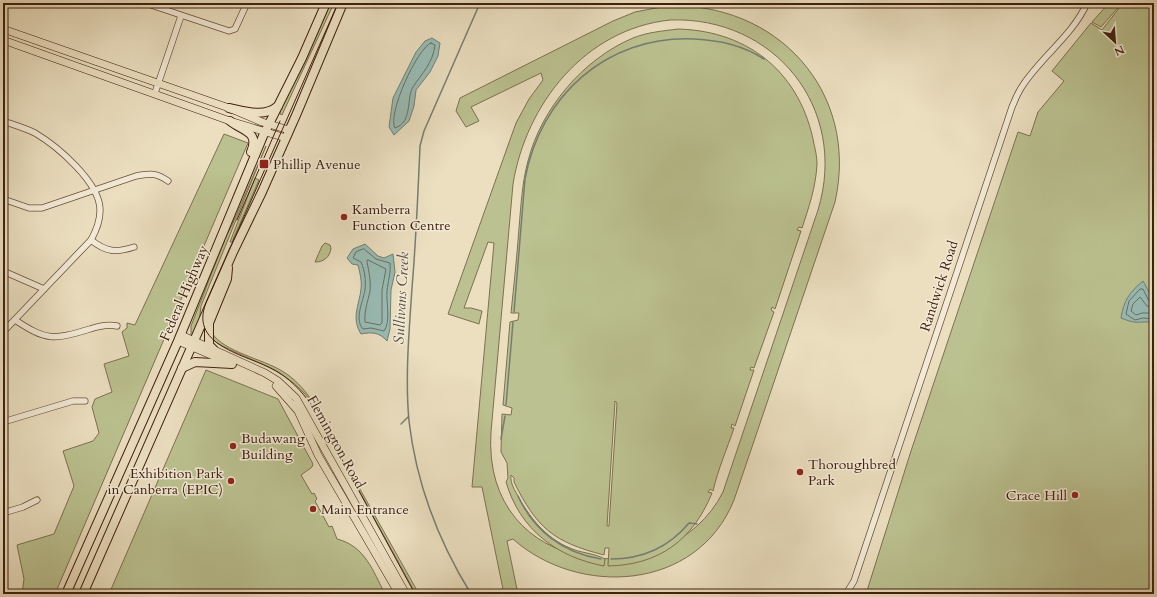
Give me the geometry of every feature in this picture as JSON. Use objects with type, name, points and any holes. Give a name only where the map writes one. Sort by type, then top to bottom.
[{"type":"highway","name":"Federal Highway","points":[[66,594],[180,338],[220,243],[238,194],[267,128],[302,58],[326,3]]},
{"type":"highway","name":"Federal Highway","points":[[83,594],[228,263],[288,134],[343,3]]},
{"type":"highway","points":[[229,108],[264,113],[270,112],[278,106]]},
{"type":"highway","points":[[230,121],[250,133],[254,142],[238,182],[238,194]]},
{"type":"highway","points":[[214,350],[209,345],[209,323],[227,279],[228,263]]},
{"type":"highway","points":[[182,368],[195,362],[232,364]]},
{"type":"main road","points":[[3,29],[229,108],[267,128]]},
{"type":"main road","points":[[3,40],[230,121],[267,128],[288,134]]},
{"type":"main road","name":"Flemington Road","points":[[180,338],[266,379],[280,389],[292,402],[298,411],[318,455],[399,594]]},
{"type":"main road","name":"Flemington Road","points":[[193,344],[214,350],[265,374],[278,381],[296,398],[406,594]]},
{"type":"street","points":[[145,3],[229,31],[235,29],[247,3]]},
{"type":"street","name":"Randwick Road","points":[[846,594],[854,581],[1012,107],[1023,85],[1084,11],[1087,3]]},
{"type":"street","points":[[155,93],[181,16]]},
{"type":"street","points":[[3,121],[32,132],[53,145],[89,181],[95,190],[100,210],[97,226],[91,240],[3,332]]},
{"type":"street","points":[[3,198],[36,209],[52,206],[136,176],[149,174],[159,175],[168,181]]},
{"type":"street","points":[[91,240],[103,249],[112,251],[122,251],[134,247]]},
{"type":"street","points":[[3,271],[44,290]]},
{"type":"street","points":[[15,320],[37,334],[50,338],[63,336],[102,325],[117,326]]},
{"type":"street","points":[[3,422],[73,401],[85,401]]},
{"type":"street","points":[[3,513],[23,507],[37,500]]},
{"type":"green space","points":[[330,3],[334,3],[282,115],[280,114],[280,109]]},
{"type":"green space","points":[[1109,3],[1122,3],[1101,27],[1092,22]]},
{"type":"green space","points":[[1123,3],[1154,3],[1154,594],[866,594],[911,451],[1018,132],[1030,136],[1038,112],[1064,81],[1052,71],[1091,23],[1102,30]]},
{"type":"green space","points":[[666,6],[706,8],[742,19],[774,37],[801,60],[822,90],[835,124],[839,162],[835,202],[734,500],[717,530],[693,553],[665,568],[634,576],[602,576],[570,570],[540,558],[513,539],[507,541],[518,594],[504,594],[482,487],[472,487],[494,243],[488,242],[464,308],[482,311],[479,324],[448,314],[516,123],[529,99],[543,80],[541,73],[471,107],[479,121],[466,127],[456,111],[460,98],[613,21],[635,12]],"holes":[[[670,20],[707,23],[741,34],[771,51],[795,75],[812,104],[823,137],[825,172],[818,210],[723,492],[697,526],[663,548],[624,558],[583,556],[546,543],[516,518],[496,481],[491,432],[513,184],[520,154],[531,126],[546,99],[564,75],[586,55],[611,38],[639,26]]]},
{"type":"green space","points":[[678,29],[704,32],[728,38],[750,48],[768,61],[785,78],[798,97],[807,119],[816,153],[817,164],[815,180],[805,220],[802,228],[799,227],[797,230],[801,231],[775,309],[772,307],[771,310],[774,312],[754,368],[751,367],[750,370],[754,370],[735,426],[732,424],[731,428],[734,428],[713,491],[710,489],[708,492],[712,493],[704,510],[695,524],[684,536],[672,547],[643,561],[626,565],[608,566],[609,548],[605,548],[604,555],[586,550],[572,545],[548,531],[539,522],[522,498],[514,482],[514,478],[511,475],[512,484],[519,498],[530,515],[549,536],[575,550],[605,559],[604,566],[571,556],[543,539],[521,514],[512,499],[506,482],[508,478],[507,463],[501,452],[502,414],[511,415],[512,408],[503,405],[510,322],[518,320],[519,313],[511,313],[523,186],[528,161],[534,142],[543,123],[554,105],[581,72],[615,47],[633,38],[650,33]],"holes":[[[615,401],[617,403],[609,526],[607,526]]]},
{"type":"green space","points":[[224,134],[248,143],[55,594],[22,594],[24,579],[17,545],[54,534],[74,486],[63,451],[93,441],[99,433],[92,407],[95,399],[112,392],[104,364],[129,356],[122,332],[127,328],[127,323],[135,325]]},
{"type":"green space","points":[[266,146],[201,306],[199,323],[191,338],[191,326],[227,234]]},
{"type":"green space","points":[[255,178],[259,180],[232,242],[230,242]]},
{"type":"green space","points":[[325,243],[330,245],[331,248],[328,256],[324,260],[315,262],[322,246]]},
{"type":"green space","points":[[212,333],[218,340],[234,350],[274,367],[286,374],[305,391],[311,399],[310,400],[300,389],[278,372],[217,343],[210,337]]},
{"type":"green space","name":"Exhibition Park in Canberra (EPIC)","points":[[206,370],[278,399],[313,464],[312,467],[301,475],[312,494],[314,493],[317,499],[315,501],[329,527],[332,526],[337,539],[347,542],[355,547],[367,560],[385,594],[109,594]]},
{"type":"green space","points":[[350,474],[352,475],[419,594],[416,594]]},
{"type":"water","points":[[432,38],[440,43],[438,56],[430,72],[416,90],[414,106],[409,121],[394,135],[389,127],[393,98],[416,52],[425,41]]},
{"type":"water","points":[[365,244],[378,256],[384,258],[393,254],[395,272],[391,290],[390,329],[387,341],[375,333],[361,334],[356,323],[356,312],[361,289],[361,277],[358,265],[352,264],[347,258],[353,249]]},
{"type":"water","points":[[1143,281],[1154,301],[1154,322],[1134,322],[1121,318],[1128,297]]},
{"type":"waterway","name":"Sullivans Creek","points":[[471,594],[449,554],[423,489],[412,444],[409,421],[407,371],[420,146],[424,131],[480,3]]},
{"type":"waterway","points":[[514,312],[525,179],[533,149],[546,122],[562,97],[582,76],[606,60],[633,48],[662,40],[694,39],[721,42],[739,47],[764,59]]},
{"type":"waterway","points":[[506,405],[513,322]]},
{"type":"waterway","points":[[501,439],[505,416]]},
{"type":"waterway","points":[[401,424],[408,417]]},
{"type":"waterway","points":[[518,496],[532,520],[551,538],[574,552],[601,559]]},
{"type":"waterway","points":[[611,559],[633,557],[654,550],[673,539],[689,523],[697,524]]},
{"type":"tram line","points":[[338,3],[206,303],[203,318],[206,330],[214,340],[225,348],[278,372],[294,385],[308,400],[316,412],[415,594]]},
{"type":"tram line","points":[[237,220],[280,121]]},
{"type":"place","name":"Phillip Avenue","points":[[264,164]]},
{"type":"place","name":"Kamberra Function Centre","points":[[344,217]]},
{"type":"place","name":"Budawang Building","points":[[233,446]]},
{"type":"place","name":"Thoroughbred Park","points":[[800,472]]},
{"type":"place","name":"Exhibition Park in Canberra (EPIC)","points":[[231,481]]},
{"type":"place","name":"Crace Hill","points":[[1075,495]]},
{"type":"place","name":"Main Entrance","points":[[313,509]]}]
